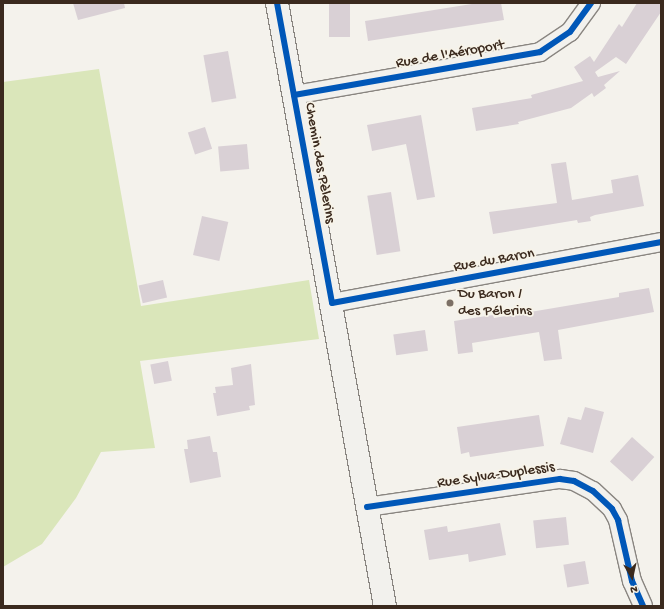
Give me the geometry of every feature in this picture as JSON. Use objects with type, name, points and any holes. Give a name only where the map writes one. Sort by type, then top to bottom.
[{"type":"street","name":"Chemin des Pèlerins","points":[[277,3],[332,303],[385,606]]},
{"type":"street","name":"Rue de l'Aéroport","points":[[294,95],[540,52],[570,32],[590,3]]},
{"type":"street","name":"Rue du Baron","points":[[332,303],[578,260],[661,242]]},
{"type":"street","name":"Rue Sylva-Duplessis","points":[[367,507],[560,479],[574,481],[593,491],[612,510],[618,520],[634,588],[643,606]]},
{"type":"green space","points":[[99,69],[141,306],[309,280],[319,339],[140,361],[155,448],[101,452],[76,498],[42,544],[3,567],[3,82]]},
{"type":"building","points":[[73,3],[124,3],[125,8],[78,20]]},
{"type":"building","points":[[329,3],[350,3],[350,37],[329,37]]},
{"type":"building","points":[[478,3],[501,3],[504,20],[368,41],[365,21]]},
{"type":"building","points":[[637,3],[661,3],[661,12],[626,64],[616,57],[595,72],[598,77],[620,71],[604,85],[606,88],[594,97],[592,93],[571,108],[518,122],[519,124],[476,131],[472,108],[532,98],[531,95],[583,81],[574,67],[590,56],[594,62],[619,24],[622,27]]},
{"type":"building","points":[[228,51],[236,98],[212,103],[203,55]]},
{"type":"building","points":[[421,115],[435,197],[417,200],[406,144],[372,151],[367,125]]},
{"type":"building","points":[[205,127],[212,149],[195,154],[188,133]]},
{"type":"building","points":[[247,144],[249,169],[220,171],[218,147]]},
{"type":"building","points":[[566,162],[572,200],[613,193],[611,180],[638,175],[644,206],[595,215],[590,217],[591,221],[578,223],[577,220],[493,234],[489,212],[557,203],[551,164]]},
{"type":"building","points":[[391,192],[400,251],[377,255],[367,196]]},
{"type":"building","points":[[202,216],[228,222],[219,261],[193,255]]},
{"type":"building","points":[[163,280],[167,298],[143,303],[139,286]]},
{"type":"building","points":[[649,288],[654,312],[558,330],[562,359],[544,361],[539,332],[472,343],[473,352],[458,354],[454,321],[493,315],[494,318],[619,297],[619,293]]},
{"type":"building","points":[[425,330],[428,351],[396,355],[393,334]]},
{"type":"building","points":[[168,361],[172,381],[154,384],[150,364]]},
{"type":"building","points":[[251,364],[255,405],[249,406],[250,410],[217,416],[213,393],[216,393],[215,387],[233,385],[231,368]]},
{"type":"building","points":[[585,407],[604,412],[593,453],[560,444],[568,417],[581,420]]},
{"type":"building","points":[[539,415],[544,446],[470,457],[469,452],[461,454],[457,427]]},
{"type":"building","points":[[210,436],[213,452],[217,452],[221,477],[190,483],[184,449],[188,449],[187,440]]},
{"type":"building","points":[[632,437],[654,457],[632,482],[610,462]]},
{"type":"building","points":[[566,517],[569,545],[536,548],[533,520]]},
{"type":"building","points":[[500,523],[506,555],[469,562],[468,554],[429,560],[424,530],[447,526],[448,532]]},
{"type":"building","points":[[585,561],[589,584],[567,587],[563,565]]},
{"type":"cycle path","points":[[277,3],[332,303],[661,242]]},
{"type":"cycle path","points":[[294,95],[540,52],[570,32],[591,3]]},
{"type":"cycle path","points":[[367,507],[560,479],[574,481],[593,491],[612,509],[618,520],[632,581],[643,606]]},
{"type":"place","name":"Du Baron / des Pélerins","points":[[450,303]]}]
